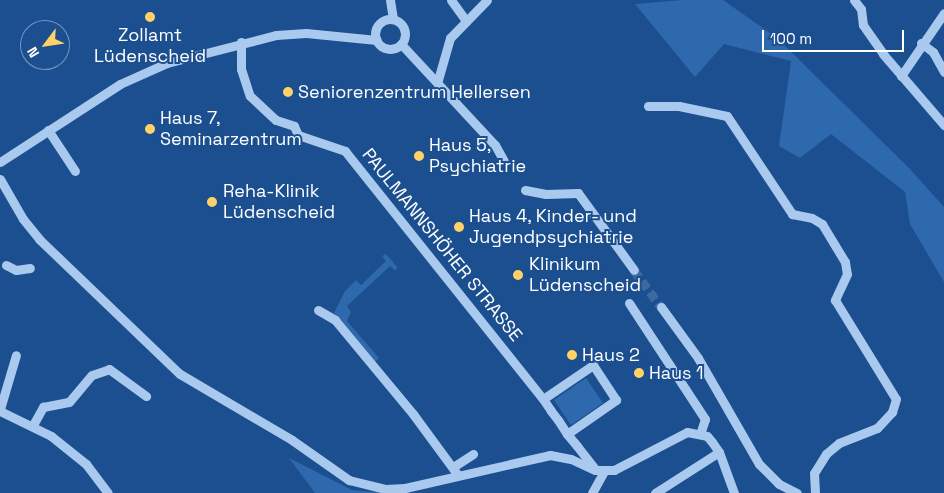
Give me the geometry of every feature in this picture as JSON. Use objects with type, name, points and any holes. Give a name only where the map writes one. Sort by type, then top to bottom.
[{"type":"street","points":[[390,0],[393,19],[404,29],[401,44]]},
{"type":"street","points":[[451,0],[466,20]]},
{"type":"street","points":[[438,80],[450,38],[487,0]]},
{"type":"street","points":[[854,0],[861,9],[863,25],[901,76],[944,125]]},
{"type":"street","points":[[901,76],[921,43],[944,13]]},
{"type":"street","points":[[377,40],[379,25],[393,19]]},
{"type":"street","points":[[0,162],[130,79],[167,63],[241,42],[306,33],[377,40],[388,48],[401,44]]},
{"type":"street","name":"PAULMANNSHÖHER STRASSE","points":[[241,42],[241,69],[250,96],[276,120],[294,126],[298,135],[345,151],[543,398],[568,434],[600,470]]},
{"type":"street","points":[[921,43],[933,52],[944,72]]},
{"type":"street","points":[[401,44],[438,80],[495,145],[504,161]]},
{"type":"street","points":[[648,106],[679,106],[727,116],[792,214],[812,218],[822,224],[845,262],[848,274],[835,300],[896,399],[892,412],[877,428],[839,443],[826,454],[814,473],[815,493]]},
{"type":"street","points":[[48,130],[75,171]]},
{"type":"street","points":[[0,178],[23,219],[39,239],[180,374],[292,440],[349,480],[386,489],[417,489],[455,471],[550,455],[571,459],[600,470],[623,468],[687,432],[707,436],[719,452],[734,493]]},
{"type":"street","points":[[525,190],[546,194],[578,192],[634,270]]},
{"type":"street","points":[[6,265],[16,270],[30,268]]},
{"type":"street","points":[[629,303],[705,419],[700,434]]},
{"type":"street","points":[[661,307],[698,358],[759,464],[779,484],[797,493]]},
{"type":"street","points":[[318,310],[335,320],[413,414],[455,471]]},
{"type":"street","points":[[16,355],[0,410],[33,425],[86,464],[108,493]]},
{"type":"street","points":[[543,398],[592,365],[616,400],[568,434]]},
{"type":"street","points":[[33,425],[43,407],[69,402],[92,375],[109,369],[146,396]]},
{"type":"street","points":[[655,493],[719,452]]},
{"type":"street","points":[[455,471],[473,454]]},
{"type":"street","points":[[592,493],[600,470]]},
{"type":"shaded area","points":[[682,0],[723,0],[777,38],[909,168],[944,207],[944,282],[910,224],[905,192],[831,134],[800,158],[779,146],[791,61],[724,44],[695,77],[635,4]]},
{"type":"shaded area","points":[[386,254],[397,267],[396,271],[390,266],[347,306],[351,312],[347,321],[379,358],[375,362],[334,313],[345,291],[356,280],[361,285],[386,261],[382,256]]},
{"type":"shaded area","points":[[586,378],[603,403],[571,425],[554,400]]},
{"type":"shaded area","points":[[289,458],[352,490],[386,493],[315,493]]},
{"type":"tunnel","points":[[634,270],[661,307]]},
{"type":"place","name":"Zollamt Lüdenscheid","points":[[150,17]]},
{"type":"place","name":"Seniorenzentrum Hellersen","points":[[288,92]]},
{"type":"place","name":"Haus 7, Seminarzentrum","points":[[150,129]]},
{"type":"place","name":"Haus 5, Psychiatrie","points":[[419,156]]},
{"type":"place","name":"Reha-Klinik Lüdenscheid","points":[[212,202]]},
{"type":"place","name":"Haus 4, Kinder- und Jugendpsychiatrie","points":[[459,227]]},
{"type":"place","name":"Klinikum Lüdenscheid","points":[[518,275]]},
{"type":"place","name":"Haus 2","points":[[572,355]]},
{"type":"place","name":"Haus 1","points":[[639,373]]}]
